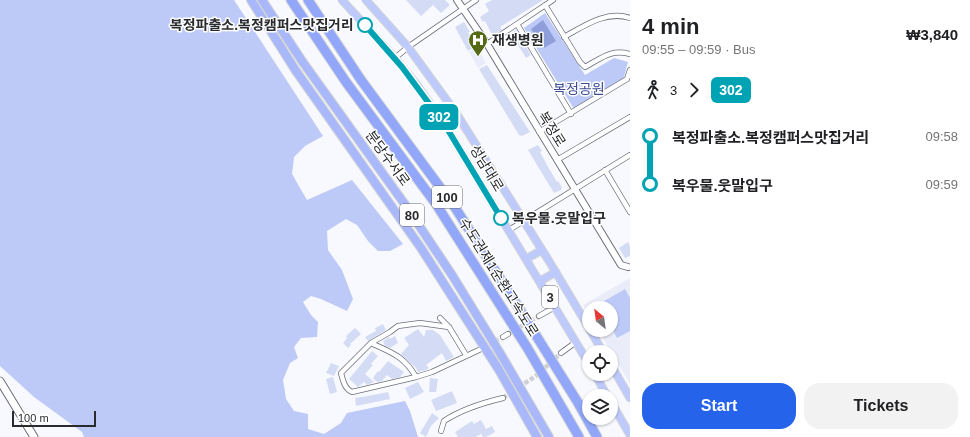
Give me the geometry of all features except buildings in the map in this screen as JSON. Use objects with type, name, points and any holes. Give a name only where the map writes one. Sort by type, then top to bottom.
[{"type":"highway","name":"분당수서로","points":[[251,0],[296,71],[421,248],[499,370],[537,437]]},
{"type":"highway","name":"분당수서로","points":[[262,0],[302,61],[406,206],[452,275],[500,352],[549,437]]},
{"type":"highway","name":"수도권제1순환고속도로","points":[[291,0],[346,82],[436,204],[528,349],[579,437]]},
{"type":"highway","name":"수도권제1순환고속도로","points":[[308,0],[362,80],[456,209],[577,401],[597,437]]},
{"type":"main road","name":"성남대로","points":[[342,0],[395,58],[445,125],[582,352]]},
{"type":"main road","name":"성남대로","points":[[366,0],[408,47],[456,113],[582,316]]},
{"type":"main road","points":[[526,259],[542,250]]},
{"type":"main road","points":[[540,281],[556,272]]},
{"type":"main road","points":[[618,377],[630,398]]},
{"type":"main road","points":[[0,380],[34,437]]},
{"type":"main road","points":[[618,414],[630,435]]},
{"type":"street","name":"복정로","points":[[457,0],[464,8],[621,265],[629,266]]},
{"type":"street","points":[[395,58],[408,47],[476,0]]},
{"type":"street","points":[[486,44],[553,0]]},
{"type":"street","points":[[545,5],[580,62],[585,67],[609,54],[619,51],[630,54]]},
{"type":"street","points":[[564,37],[594,20],[609,16],[625,16],[630,18]]},
{"type":"street","points":[[517,24],[571,114]]},
{"type":"street","points":[[539,132],[629,81],[630,70]]},
{"type":"street","points":[[557,160],[630,117]]},
{"type":"street","points":[[509,230],[630,155]]},
{"type":"street","points":[[605,170],[630,212]]},
{"type":"street","points":[[539,316],[555,307]]},
{"type":"street","points":[[440,318],[449,327],[466,355]]},
{"type":"street","points":[[449,327],[420,323],[398,326],[371,343],[341,373],[343,382],[348,390],[352,392],[416,377],[432,372],[478,350]]},
{"type":"street","points":[[503,337],[508,334]]},
{"type":"street","points":[[561,353],[576,342]]},
{"type":"street","points":[[371,343],[402,359],[410,367],[416,377]]},
{"type":"street","points":[[441,431],[444,421],[466,408],[503,398]]},
{"type":"shaded area","points":[[543,20],[556,41],[544,48],[531,29]]},
{"type":"shaded area","name":"재생병원","points":[[477,47],[486,63],[478,68],[469,52]]},
{"type":"shaded area","points":[[630,278],[630,384],[618,364],[618,345],[607,345],[602,337],[618,337],[618,301],[590,301]]},
{"type":"green space","points":[[0,0],[234,0],[323,136],[305,146],[294,157],[292,174],[307,200],[352,180],[403,244],[390,251],[378,251],[368,241],[357,225],[346,219],[327,231],[328,250],[342,270],[353,299],[347,311],[311,296],[303,302],[311,315],[318,322],[317,337],[301,338],[294,347],[298,358],[290,363],[283,380],[286,399],[294,411],[308,414],[308,429],[324,434],[341,423],[347,413],[405,401],[410,411],[418,437],[84,437],[82,432],[34,397],[0,366]]},
{"type":"green space","name":"복정공원","points":[[545,13],[585,75],[614,58],[628,62],[623,80],[574,109],[524,28]]},
{"type":"green space","points":[[625,289],[630,298],[630,331],[617,338],[618,301],[604,301]]},
{"type":"tunnel","points":[[508,334],[539,316]]},
{"type":"tunnel","points":[[483,347],[503,337]]},
{"type":"tunnel","points":[[503,398],[537,375],[561,353]]},
{"type":"bus line","name":"302","points":[[365,25],[395,58],[445,125],[501,218]]},
{"type":"place","name":"복정파출소.복정캠퍼스맛집거리","points":[[365,25]]},
{"type":"place","name":"재생병원","points":[[478,57]]},
{"type":"place","name":"복우물.웃말입구","points":[[501,218]]}]
